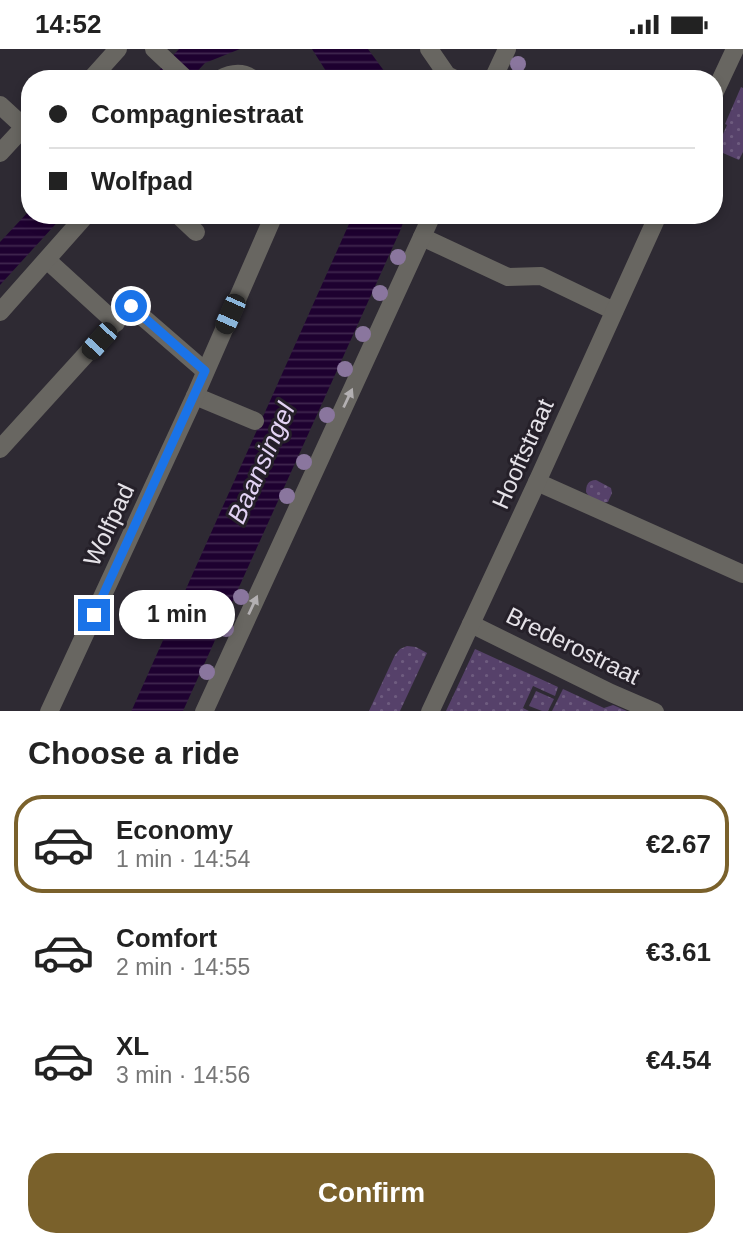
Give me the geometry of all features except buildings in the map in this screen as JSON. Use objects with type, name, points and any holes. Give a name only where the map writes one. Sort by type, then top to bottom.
[{"type":"street","points":[[99,70],[118,49]]},
{"type":"street","points":[[429,49],[444,70]]},
{"type":"street","points":[[496,70],[507,49]]},
{"type":"street","points":[[723,75],[735,49]]},
{"type":"street","points":[[160,54],[177,70]]},
{"type":"street","points":[[0,105],[21,124]]},
{"type":"street","points":[[0,153],[21,134]]},
{"type":"street","points":[[0,312],[78,224]]},
{"type":"street","points":[[188,224],[196,232]]},
{"type":"street","name":"Wolfpad","points":[[49,711],[271,224]]},
{"type":"street","points":[[204,711],[428,224]]},
{"type":"street","name":"Hooftstraat","points":[[430,711],[654,224]]},
{"type":"street","points":[[422,237],[508,277],[541,276],[614,311]]},
{"type":"street","points":[[47,260],[116,323]]},
{"type":"street","points":[[0,449],[131,306],[205,371]]},
{"type":"street","points":[[195,396],[255,421]]},
{"type":"street","points":[[537,482],[743,574]]},
{"type":"street","name":"Brederostraat","points":[[471,624],[653,711]]},
{"type":"shaded area","points":[[741,87],[743,152],[739,160],[723,153],[725,124]]},
{"type":"shaded area","points":[[596,480],[611,488],[608,502],[596,500],[586,492],[588,483]]},
{"type":"shaded area","points":[[407,646],[427,653],[400,711],[369,711],[395,655]]},
{"type":"shaded area","points":[[475,649],[558,687],[555,696],[533,686],[523,708],[529,711],[446,711]]},
{"type":"shaded area","points":[[563,689],[604,708],[613,705],[627,711],[552,711]]},
{"type":"shaded area","points":[[536,691],[554,699],[548,711],[529,706]]},
{"type":"water","points":[[179,49],[240,49],[205,63],[198,70],[159,70]]},
{"type":"water","points":[[312,49],[368,49],[383,70],[325,70]]},
{"type":"water","points":[[21,220],[21,224],[56,224],[0,285],[0,242]]},
{"type":"water","name":"Baansingel","points":[[349,224],[403,224],[183,711],[131,711]]},
{"type":"route","points":[[94,615],[205,371],[131,306]]}]
